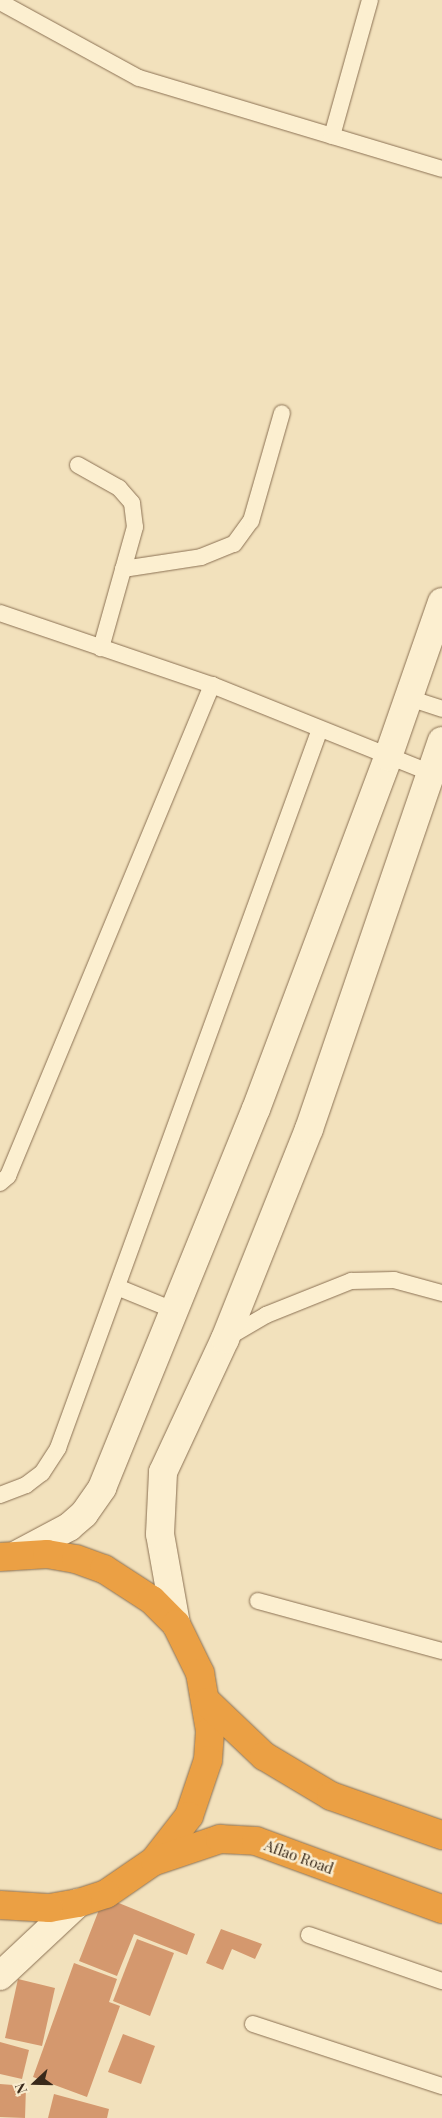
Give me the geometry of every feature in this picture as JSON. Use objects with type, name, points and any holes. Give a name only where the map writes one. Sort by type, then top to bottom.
[{"type":"highway","points":[[0,1905],[49,1908],[78,1903],[106,1894],[154,1862],[189,1816],[201,1788],[208,1760],[207,1702],[200,1673],[176,1624],[145,1594],[104,1569],[47,1554],[9,1556]]},
{"type":"highway","points":[[207,1702],[264,1756],[331,1796],[442,1835]]},
{"type":"highway","name":"Aflao Road","points":[[154,1862],[220,1839],[256,1841],[442,1909]]},
{"type":"main road","points":[[9,1556],[69,1527],[84,1514],[102,1488],[256,1109],[388,757],[442,602]]},
{"type":"main road","points":[[176,1624],[160,1534],[163,1472],[225,1339],[309,1129],[442,741]]},
{"type":"main road","points":[[0,1976],[78,1903]]},
{"type":"lane","points":[[332,136],[370,0]]},
{"type":"lane","points":[[0,2],[139,78],[442,169]]},
{"type":"lane","points":[[123,569],[202,557],[234,544],[251,521],[282,413]]},
{"type":"lane","points":[[78,465],[119,488],[132,503],[135,527],[101,648]]},
{"type":"lane","points":[[0,613],[212,685],[431,773]]},
{"type":"lane","points":[[0,1183],[8,1176],[212,685]]},
{"type":"lane","points":[[409,698],[442,709]]},
{"type":"lane","points":[[0,1495],[42,1473],[58,1448],[320,729]]},
{"type":"lane","points":[[225,1339],[266,1315],[351,1281],[394,1280],[442,1293]]},
{"type":"lane","points":[[117,1287],[173,1310]]},
{"type":"lane","points":[[258,1601],[442,1651]]},
{"type":"lane","points":[[309,1935],[442,1981]]},
{"type":"lane","points":[[253,2024],[442,2086]]},
{"type":"building","points":[[104,1897],[195,1934],[187,1955],[134,1934],[117,1976],[79,1961]]},
{"type":"building","points":[[221,1929],[262,1944],[255,1959],[232,1949],[223,1970],[206,1963]]},
{"type":"building","points":[[137,1939],[174,1953],[150,2016],[113,2001]]},
{"type":"building","points":[[74,1963],[117,1979],[109,2002],[120,2006],[87,2097],[33,2077]]},
{"type":"building","points":[[18,1979],[55,1988],[42,2046],[5,2038]]},
{"type":"building","points":[[123,2034],[155,2046],[141,2084],[108,2072]]},
{"type":"building","points":[[0,2042],[29,2050],[22,2079],[0,2074]]},
{"type":"building","points":[[0,2084],[26,2086],[25,2118],[0,2117]]},
{"type":"building","points":[[54,2094],[109,2109],[107,2118],[48,2118]]}]
